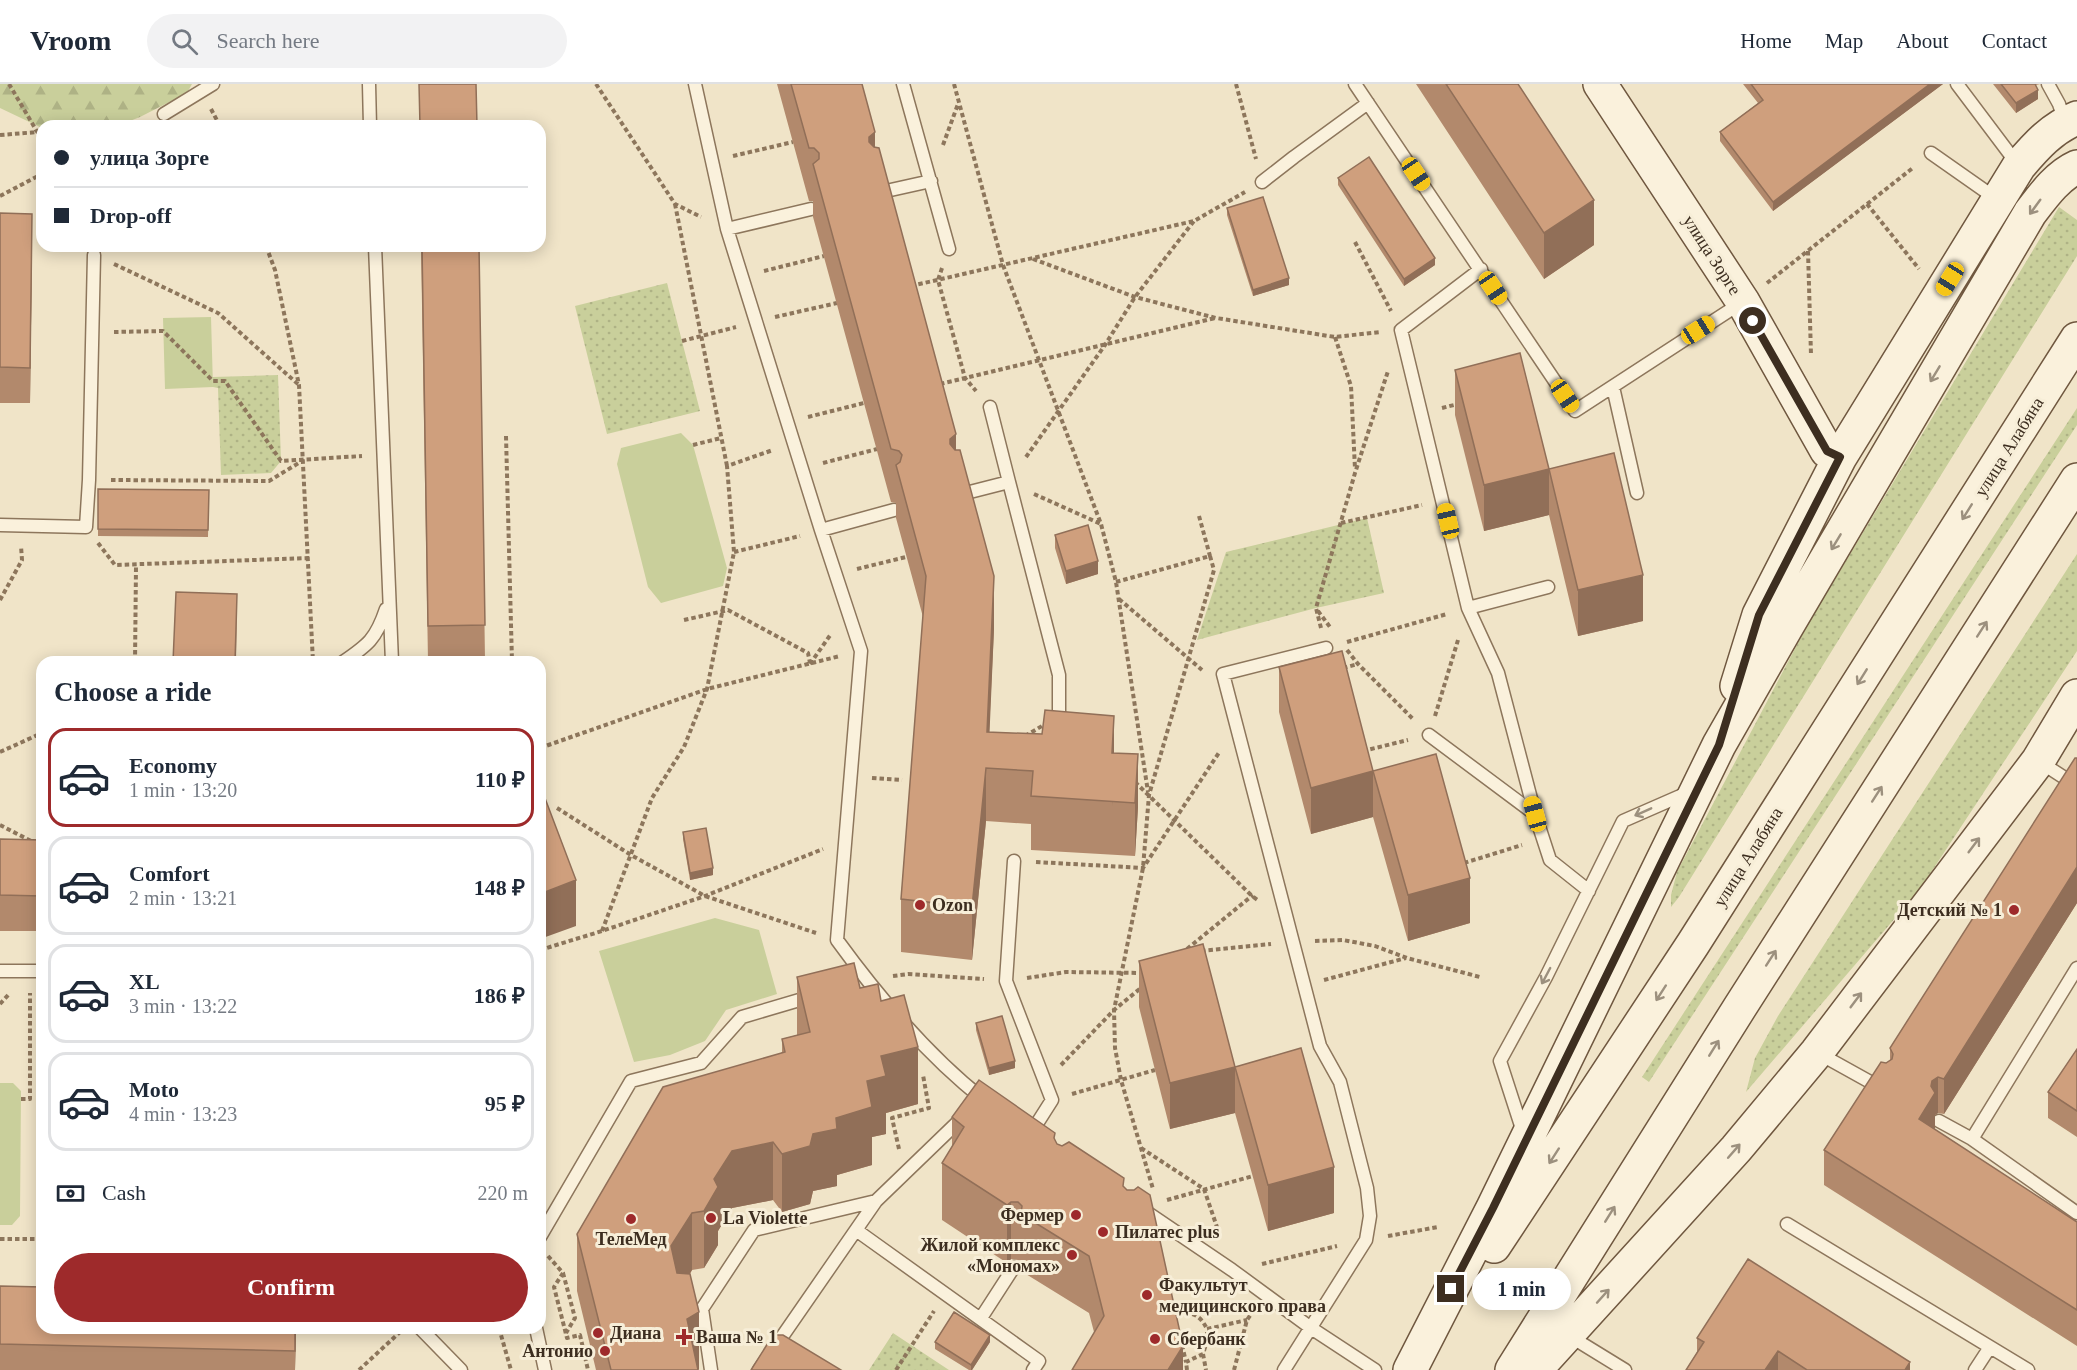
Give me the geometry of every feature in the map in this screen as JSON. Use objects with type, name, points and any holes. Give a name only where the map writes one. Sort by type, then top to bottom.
[{"type":"main road","name":"улица Зорге","points":[[1600,84],[1743,302],[1827,451],[1840,457]]},
{"type":"main road","points":[[1719,745],[1759,615],[1840,457],[2019,166],[2039,142],[2071,121]]},
{"type":"main road","points":[[1411,1370],[1493,1208],[1719,745],[2030,213],[2049,188],[2070,170],[2077,167]]},
{"type":"main road","name":"улица Алабяна","points":[[1411,1370],[1687,954],[2077,339]]},
{"type":"main road","points":[[1512,1370],[1740,1007],[2077,480]]},
{"type":"main road","points":[[1535,1370],[1736,1149],[1817,1052],[2038,761],[2075,701]]},
{"type":"lane","points":[[164,114],[213,84]]},
{"type":"lane","points":[[369,84],[370,120]]},
{"type":"lane","points":[[695,84],[727,229],[793,443],[861,651],[837,940],[861,982],[933,1056],[987,1102],[876,1201],[759,1370]]},
{"type":"lane","points":[[903,84],[949,249]]},
{"type":"lane","points":[[1355,84],[1575,411],[1743,302]]},
{"type":"lane","points":[[1957,84],[2019,166]]},
{"type":"lane","points":[[2048,84],[2071,121]]},
{"type":"lane","points":[[1262,182],[1368,103]]},
{"type":"lane","points":[[1931,153],[1998,200]]},
{"type":"lane","points":[[877,193],[931,181]]},
{"type":"lane","points":[[727,229],[811,209]]},
{"type":"lane","points":[[375,252],[392,656]]},
{"type":"lane","points":[[0,525],[86,527],[94,255]]},
{"type":"lane","points":[[1481,270],[1401,330],[1468,608],[1498,673],[1535,814],[1550,860],[1589,891]]},
{"type":"lane","points":[[1612,387],[1637,493]]},
{"type":"lane","points":[[990,407],[1059,675],[1059,715]]},
{"type":"lane","points":[[958,495],[1009,482]]},
{"type":"lane","points":[[821,530],[894,510]]},
{"type":"lane","points":[[1468,608],[1548,587]]},
{"type":"lane","points":[[352,656],[367,646],[380,626],[388,602]]},
{"type":"lane","points":[[1284,1370],[1366,1240],[1370,1216],[1367,1188],[1340,1082],[1320,1046],[1223,674],[1326,648]]},
{"type":"lane","points":[[1430,735],[1535,814]]},
{"type":"lane","points":[[2038,761],[2077,786]]},
{"type":"lane","points":[[1526,1141],[1500,1061],[1546,977],[1623,821],[1696,789]]},
{"type":"lane","points":[[1014,861],[1005,981],[1052,1100],[1030,1134]]},
{"type":"lane","points":[[1972,1140],[2077,968]]},
{"type":"lane","points":[[0,971],[36,971]]},
{"type":"lane","points":[[546,1227],[631,1081],[701,1063],[742,1017],[825,993]]},
{"type":"lane","points":[[1817,1052],[1885,1090]]},
{"type":"lane","points":[[1940,1121],[1972,1140],[2077,1213]]},
{"type":"lane","points":[[1129,1200],[1146,1218],[1232,1270],[1311,1328],[1375,1370]]},
{"type":"lane","points":[[711,1370],[702,1309],[754,1230],[876,1201]]},
{"type":"lane","points":[[1787,1224],[2028,1370]]},
{"type":"lane","points":[[856,1230],[1039,1361],[1033,1370]]},
{"type":"lane","points":[[981,1318],[1014,1267]]},
{"type":"lane","points":[[426,1334],[460,1370]]},
{"type":"lane","points":[[537,1334],[545,1370]]},
{"type":"lane","points":[[1568,1335],[1625,1370]]},
{"type":"lane","points":[[1975,1370],[1989,1347]]},
{"type":"path","points":[[9,84],[36,129]]},
{"type":"path","points":[[596,84],[675,204],[727,466],[734,552],[707,690],[684,747],[652,798],[602,931]]},
{"type":"path","points":[[954,84],[1003,265],[1101,524],[1116,582],[1149,795]]},
{"type":"path","points":[[903,288],[1194,221],[1262,182],[1236,84]]},
{"type":"path","points":[[0,135],[36,132]]},
{"type":"path","points":[[712,161],[793,142]]},
{"type":"path","points":[[1743,302],[1931,153]]},
{"type":"path","points":[[0,196],[36,177]]},
{"type":"path","points":[[675,204],[727,229]]},
{"type":"path","points":[[1867,204],[1920,272]]},
{"type":"path","points":[[1101,524],[1009,482],[1105,345],[1135,297],[1194,221]]},
{"type":"path","points":[[1355,242],[1401,330],[1355,473],[1316,608],[1358,664],[1430,735]]},
{"type":"path","points":[[949,249],[938,280],[965,378],[990,407]]},
{"type":"path","points":[[1808,251],[1811,366]]},
{"type":"path","points":[[268,252],[275,270],[299,385],[313,656]]},
{"type":"path","points":[[94,255],[218,313],[299,385]]},
{"type":"path","points":[[742,277],[824,256]]},
{"type":"path","points":[[1032,258],[1135,297],[1216,318],[1335,337],[1401,330]]},
{"type":"path","points":[[682,342],[837,303]]},
{"type":"path","points":[[938,385],[1216,318]]},
{"type":"path","points":[[92,332],[163,331],[213,381],[225,381],[281,461],[382,455]]},
{"type":"path","points":[[1335,337],[1351,386],[1355,473]]},
{"type":"path","points":[[1422,413],[1466,402]]},
{"type":"path","points":[[787,422],[864,403]]},
{"type":"path","points":[[506,436],[512,656]]},
{"type":"path","points":[[693,445],[721,438]]},
{"type":"path","points":[[727,466],[793,443]]},
{"type":"path","points":[[801,468],[877,449]]},
{"type":"path","points":[[89,480],[270,481],[304,460]]},
{"type":"path","points":[[1341,524],[1443,500]]},
{"type":"path","points":[[1156,1203],[1121,1080],[1115,1048],[1114,1010],[1143,868],[1149,795],[1214,570],[1199,516]]},
{"type":"path","points":[[0,600],[22,560],[20,525]]},
{"type":"path","points":[[86,527],[115,565],[309,558]]},
{"type":"path","points":[[734,552],[821,530]]},
{"type":"path","points":[[1116,582],[1210,556]]},
{"type":"path","points":[[835,574],[906,557]]},
{"type":"path","points":[[135,656],[136,566]]},
{"type":"path","points":[[1118,598],[1228,693]]},
{"type":"path","points":[[1326,648],[1468,608]]},
{"type":"path","points":[[1430,735],[1468,608]]},
{"type":"path","points":[[684,620],[728,610],[808,653],[810,664]]},
{"type":"path","points":[[810,664],[848,611]]},
{"type":"path","points":[[546,746],[707,690],[861,651]]},
{"type":"path","points":[[1022,737],[1059,715]]},
{"type":"path","points":[[1143,868],[1236,726]]},
{"type":"path","points":[[1356,753],[1430,735]]},
{"type":"path","points":[[0,752],[36,736]]},
{"type":"path","points":[[851,777],[902,780]]},
{"type":"path","points":[[1134,780],[1252,896],[1267,905],[1282,902]]},
{"type":"path","points":[[557,808],[631,855],[705,896],[837,940]]},
{"type":"path","points":[[0,825],[34,842]]},
{"type":"path","points":[[1454,866],[1543,838]]},
{"type":"path","points":[[546,948],[705,896],[846,840]]},
{"type":"path","points":[[1014,861],[1143,868]]},
{"type":"path","points":[[1278,884],[1264,887],[1184,952],[1343,940],[1375,946],[1407,958],[1480,977]]},
{"type":"path","points":[[1305,986],[1407,958]]},
{"type":"path","points":[[21,1099],[30,1100],[36,971]]},
{"type":"path","points":[[861,982],[908,974],[1005,981],[1066,972],[1149,973]]},
{"type":"path","points":[[1045,1082],[1114,1010],[1149,981]]},
{"type":"path","points":[[1052,1100],[1155,1070]]},
{"type":"path","points":[[905,1173],[892,1118],[929,1108],[928,1100]]},
{"type":"path","points":[[1141,1147],[1204,1189],[1232,1270]]},
{"type":"path","points":[[1146,1218],[1156,1203],[1253,1176]]},
{"type":"path","points":[[0,1239],[36,1239]]},
{"type":"path","points":[[546,1253],[563,1273],[575,1318],[566,1334]]},
{"type":"path","points":[[563,1273],[554,1287],[567,1338],[580,1335],[588,1370]]},
{"type":"path","points":[[897,1370],[946,1293]]},
{"type":"path","points":[[1234,1370],[1247,1320],[1264,1295]]},
{"type":"path","points":[[1177,1322],[1175,1312],[1192,1313],[1202,1319],[1207,1329],[1207,1341],[1203,1354],[1206,1370]]},
{"type":"path","points":[[1207,1329],[1247,1320]]},
{"type":"path","points":[[359,1370],[398,1334]]},
{"type":"path","points":[[501,1334],[511,1370]]},
{"type":"path","points":[[1182,1342],[1187,1370]]},
{"type":"path","points":[[1186,1362],[1203,1354]]},
{"type":"green space","points":[[0,84],[192,84],[187,93],[132,120],[36,120],[36,125],[0,108]]},
{"type":"green space","points":[[2059,207],[2077,220],[2077,256],[1671,907],[1671,895],[1677,872],[1808,624]]},
{"type":"green space","points":[[667,283],[700,411],[607,434],[575,306]]},
{"type":"green space","points":[[211,317],[213,387],[165,389],[163,318]]},
{"type":"green space","points":[[278,375],[281,461],[271,473],[221,475],[218,388],[213,387],[213,377]]},
{"type":"green space","points":[[2077,408],[2077,425],[1649,1082],[1642,1077]]},
{"type":"green space","points":[[681,433],[693,445],[727,568],[723,586],[661,603],[648,587],[617,464],[621,448]]},
{"type":"green space","points":[[1367,518],[1384,593],[1316,608],[1197,640],[1226,552]]},
{"type":"green space","points":[[2077,554],[2077,651],[1920,889],[1746,1092],[1755,1058],[1778,1016]]},
{"type":"green space","points":[[715,918],[759,930],[777,994],[726,1010],[705,1041],[670,1055],[634,1062],[599,951]]},
{"type":"green space","points":[[0,1083],[13,1083],[21,1091],[20,1216],[12,1225],[0,1225]]},
{"type":"green space","points":[[893,1333],[949,1370],[869,1370]]},
{"type":"building","points":[[419,84],[476,84],[477,120],[420,120]]},
{"type":"building","points":[[791,84],[862,84],[875,132],[869,137],[869,142],[879,148],[956,434],[950,439],[950,444],[955,450],[960,450],[994,576],[987,732],[1042,734],[1045,710],[1114,716],[1112,753],[1138,754],[1135,803],[1031,796],[1033,771],[986,768],[972,907],[901,899],[926,576],[896,465],[900,462],[902,455],[899,451],[891,449],[813,164],[819,159],[819,153],[814,148],[809,148]]},
{"type":"building","points":[[1446,84],[1518,84],[1594,200],[1544,233]]},
{"type":"building","points":[[1751,84],[1930,84],[1773,202],[1720,132],[1763,100]]},
{"type":"building","points":[[2001,84],[2035,84],[2038,90],[2016,103]]},
{"type":"building","points":[[1369,157],[1435,258],[1404,279],[1338,178]]},
{"type":"building","points":[[1263,197],[1289,278],[1253,290],[1227,208]]},
{"type":"building","points":[[0,213],[32,214],[30,368],[0,367]]},
{"type":"building","points":[[422,252],[479,252],[485,625],[428,626]]},
{"type":"building","points":[[1520,353],[1549,469],[1484,485],[1455,370]]},
{"type":"building","points":[[1614,453],[1643,575],[1578,590],[1549,469]]},
{"type":"building","points":[[98,489],[209,490],[208,530],[98,529]]},
{"type":"building","points":[[1088,525],[1098,561],[1066,571],[1055,535]]},
{"type":"building","points":[[176,592],[237,594],[235,656],[173,656]]},
{"type":"building","points":[[1342,651],[1373,771],[1311,788],[1279,667]]},
{"type":"building","points":[[1436,754],[1470,878],[1408,895],[1373,771]]},
{"type":"building","points":[[2077,758],[2077,867],[1944,1079],[1938,1077],[1932,1081],[1931,1086],[1935,1093],[1919,1119],[2077,1222],[2077,1310],[1824,1150],[1881,1062],[1886,1063],[1892,1059],[1893,1054],[1890,1048]]},
{"type":"building","points":[[546,801],[576,880],[546,892]]},
{"type":"building","points":[[706,828],[713,868],[690,873],[683,832]]},
{"type":"building","points":[[0,839],[36,840],[36,896],[0,895]]},
{"type":"building","points":[[1203,944],[1235,1067],[1170,1083],[1139,961]]},
{"type":"building","points":[[854,963],[860,988],[878,984],[881,1001],[904,995],[918,1047],[881,1056],[886,1076],[867,1081],[872,1107],[836,1118],[837,1129],[813,1134],[810,1146],[782,1154],[773,1142],[732,1151],[714,1179],[718,1187],[704,1211],[692,1213],[671,1246],[677,1273],[690,1274],[699,1312],[687,1319],[698,1370],[611,1370],[577,1234],[663,1087],[785,1052],[782,1039],[810,1032],[797,977]]},
{"type":"building","points":[[1002,1016],[1015,1061],[989,1068],[976,1023]]},
{"type":"building","points":[[1301,1048],[1334,1167],[1268,1185],[1235,1067]]},
{"type":"building","points":[[2077,1049],[2077,1111],[2048,1092]]},
{"type":"building","points":[[979,1080],[1055,1133],[1054,1138],[1057,1144],[1062,1146],[1069,1142],[1124,1178],[1123,1186],[1127,1190],[1134,1190],[1138,1187],[1150,1195],[1183,1346],[1168,1370],[1072,1370],[1104,1316],[1089,1256],[1021,1214],[1022,1206],[1018,1202],[1011,1202],[1007,1205],[942,1163],[964,1127],[952,1117]]},
{"type":"building","points":[[1748,1259],[1910,1362],[1905,1370],[1807,1370],[1778,1351],[1765,1370],[1686,1370],[1704,1342],[1697,1338]]},
{"type":"building","points":[[0,1286],[36,1287],[36,1334],[295,1334],[295,1351],[0,1344]]},
{"type":"building","points":[[954,1312],[990,1335],[971,1365],[935,1342]]},
{"type":"building","points":[[773,1335],[783,1335],[841,1370],[751,1370]]},
{"type":"place","name":"Ozon","points":[[920,905]]},
{"type":"place","name":"Детский № 1","points":[[2014,910]]},
{"type":"place","name":"Фермер","points":[[1076,1215]]},
{"type":"place","name":"La Violette","points":[[711,1218]]},
{"type":"place","name":"ТелеМед","points":[[631,1219]]},
{"type":"place","name":"Пилатес plus","points":[[1103,1232]]},
{"type":"place","name":"Жилой комплекс «Мономах»","points":[[1072,1255]]},
{"type":"place","name":"Факультут медицинского права","points":[[1147,1295]]},
{"type":"place","name":"Диана","points":[[598,1333]]},
{"type":"place","name":"Ваша № 1","points":[[684,1337]]},
{"type":"place","name":"Сбербанк","points":[[1155,1339]]},
{"type":"place","name":"Антонио","points":[[605,1351]]},
{"type":"route","points":[[1451,1289],[1493,1208],[1719,745],[1759,615],[1840,457],[1827,451],[1753,321]]}]
